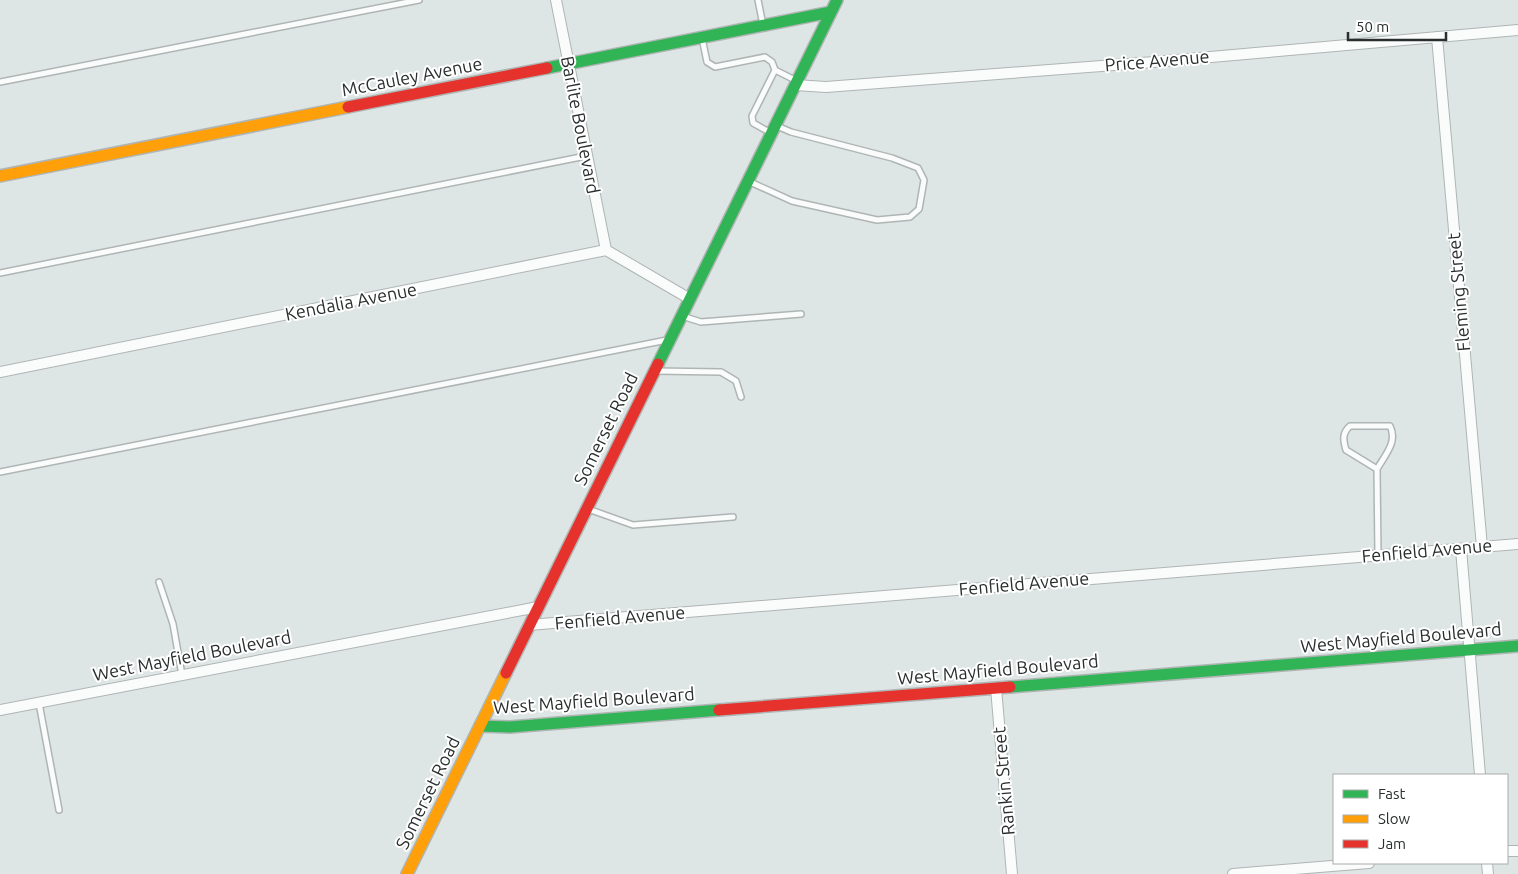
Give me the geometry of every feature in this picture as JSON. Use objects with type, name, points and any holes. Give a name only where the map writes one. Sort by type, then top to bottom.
[{"type":"street","name":"Barlite Boulevard","points":[[556,0],[606,250]]},
{"type":"street","name":"Somerset Road","points":[[407,874],[837,0]]},
{"type":"street","name":"McCauley Avenue","points":[[0,176],[831,12]]},
{"type":"street","name":"Price Avenue","points":[[796,83],[826,87],[1154,62],[1518,30]]},
{"type":"street","name":"Fleming Street","points":[[1437,37],[1482,547]]},
{"type":"street","points":[[606,250],[690,299]]},
{"type":"street","name":"Kendalia Avenue","points":[[0,372],[606,250]]},
{"type":"street","name":"Fenfield Avenue","points":[[529,626],[1518,544]]},
{"type":"street","points":[[1461,548],[1480,774]]},
{"type":"street","name":"West Mayfield Boulevard","points":[[0,710],[538,607]]},
{"type":"street","name":"West Mayfield Boulevard","points":[[480,726],[510,727],[1518,646]]},
{"type":"street","name":"Rankin Street","points":[[996,688],[1012,874]]},
{"type":"street","points":[[1233,874],[1357,864]]},
{"type":"lane","points":[[0,82],[419,0]]},
{"type":"lane","points":[[758,0],[764,25]]},
{"type":"lane","points":[[702,37],[707,62],[715,67],[765,57],[772,62],[775,70],[796,83]]},
{"type":"lane","points":[[748,181],[792,201],[877,220],[910,217],[920,209],[924,180],[918,168],[892,158],[753,123],[752,116],[775,70]]},
{"type":"lane","points":[[0,273],[586,156]]},
{"type":"lane","points":[[682,316],[702,322],[800,314]]},
{"type":"lane","points":[[0,472],[670,339]]},
{"type":"lane","points":[[654,372],[721,372],[736,381],[741,397]]},
{"type":"lane","points":[[1377,469],[1346,450],[1343,440],[1345,430],[1350,426],[1390,426],[1394,434],[1392,445],[1377,469],[1378,555]]},
{"type":"lane","points":[[587,508],[633,525],[733,517]]},
{"type":"lane","points":[[159,582],[173,624],[182,676]]},
{"type":"lane","points":[[39,703],[59,810]]},
{"type":"traffic: fast","points":[[658,364],[837,0]]},
{"type":"traffic: fast","points":[[547,68],[831,12]]},
{"type":"traffic: fast","points":[[1010,687],[1518,646]]},
{"type":"traffic: fast","points":[[480,726],[510,727],[719,710]]},
{"type":"traffic: slow","points":[[0,176],[348,107]]},
{"type":"traffic: slow","points":[[407,874],[506,673]]},
{"type":"traffic: jam","points":[[348,107],[547,68]]},
{"type":"traffic: jam","points":[[506,673],[658,364]]},
{"type":"traffic: jam","points":[[719,710],[1010,687]]}]
